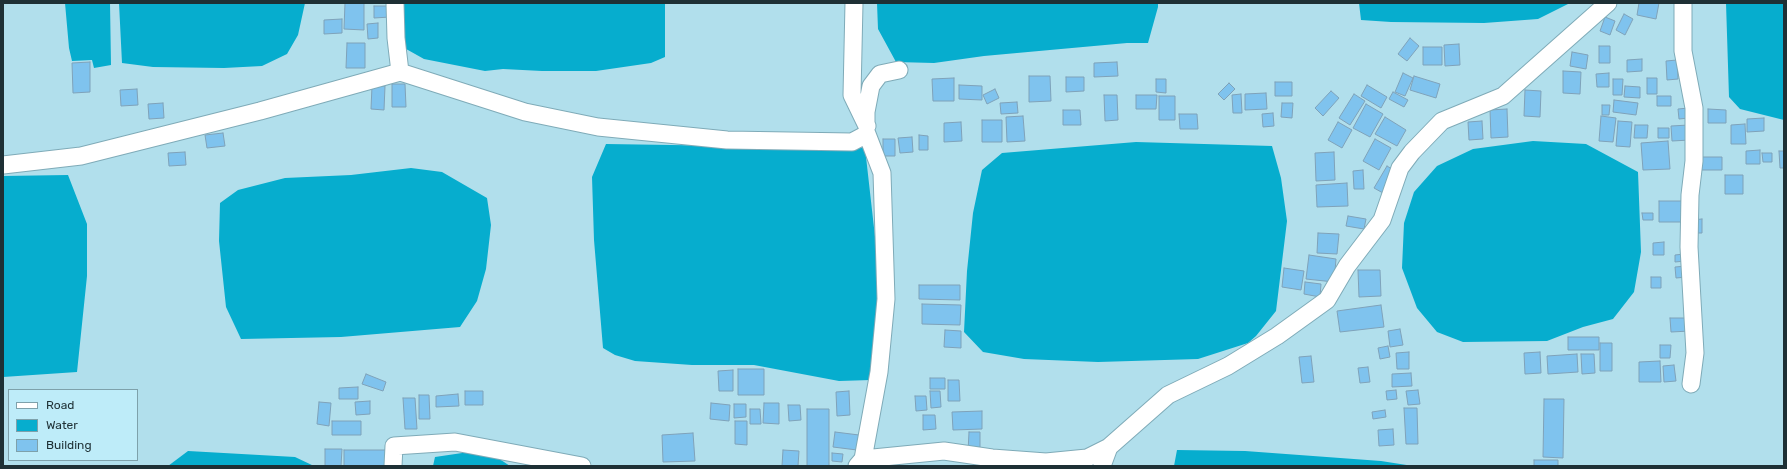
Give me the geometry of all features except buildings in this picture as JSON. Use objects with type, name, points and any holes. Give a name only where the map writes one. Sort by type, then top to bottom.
[{"type":"street","points":[[394,3],[400,72]]},
{"type":"street","points":[[854,3],[852,95],[867,130],[882,173],[886,299],[879,372],[860,463],[944,450],[992,458],[1046,462],[1087,458],[1110,447],[1168,395],[1228,366],[1277,336],[1327,300],[1347,266],[1382,220],[1400,168],[1412,152],[1442,121],[1503,96],[1608,3]]},
{"type":"street","points":[[1683,3],[1683,51],[1694,108],[1694,161],[1690,195],[1689,247],[1695,354],[1691,384]]},
{"type":"street","points":[[867,130],[866,112],[870,86],[880,74],[899,70]]},
{"type":"street","points":[[3,166],[81,156],[260,111],[400,72],[525,112],[598,127],[727,140],[852,142],[867,130]]},
{"type":"street","points":[[393,466],[394,446],[455,442],[582,466]]},
{"type":"street","points":[[1102,466],[1110,447]]},
{"type":"water","points":[[65,3],[110,3],[111,65],[94,68],[92,60],[72,61],[69,48]]},
{"type":"water","points":[[119,3],[305,3],[298,35],[287,54],[262,66],[224,68],[153,67],[122,63]]},
{"type":"water","points":[[398,3],[665,3],[665,57],[651,63],[596,71],[503,69],[485,71],[424,59],[399,45]]},
{"type":"water","points":[[877,3],[1158,3],[1158,7],[1148,43],[1127,43],[984,56],[934,63],[896,62],[878,29]]},
{"type":"water","points":[[1359,3],[1570,3],[1538,19],[1484,23],[1391,22],[1361,20]]},
{"type":"water","points":[[1726,3],[1784,3],[1784,120],[1740,109],[1729,97]]},
{"type":"water","points":[[1533,141],[1586,144],[1638,172],[1641,252],[1634,292],[1613,319],[1583,327],[1547,341],[1463,342],[1437,332],[1417,308],[1402,268],[1404,223],[1414,192],[1437,166],[1473,149]]},
{"type":"water","points":[[1136,142],[1272,146],[1281,178],[1287,221],[1276,311],[1256,336],[1248,343],[1198,359],[1098,362],[1024,359],[983,352],[964,332],[967,271],[973,213],[982,170],[1002,153]]},
{"type":"water","points":[[606,144],[865,148],[880,281],[871,380],[839,381],[754,365],[692,365],[635,361],[615,355],[603,348],[594,240],[592,177]]},
{"type":"water","points":[[411,168],[442,172],[487,198],[491,225],[486,269],[477,301],[460,327],[341,337],[241,339],[226,307],[219,241],[220,203],[238,190],[285,178],[351,175]]},
{"type":"water","points":[[68,175],[87,224],[87,276],[77,372],[3,377],[3,176]]},
{"type":"water","points":[[1177,450],[1245,451],[1381,461],[1413,466],[1174,466]]},
{"type":"water","points":[[188,451],[295,457],[314,466],[168,466]]},
{"type":"water","points":[[469,452],[489,452],[510,466],[433,466],[435,457]]}]
